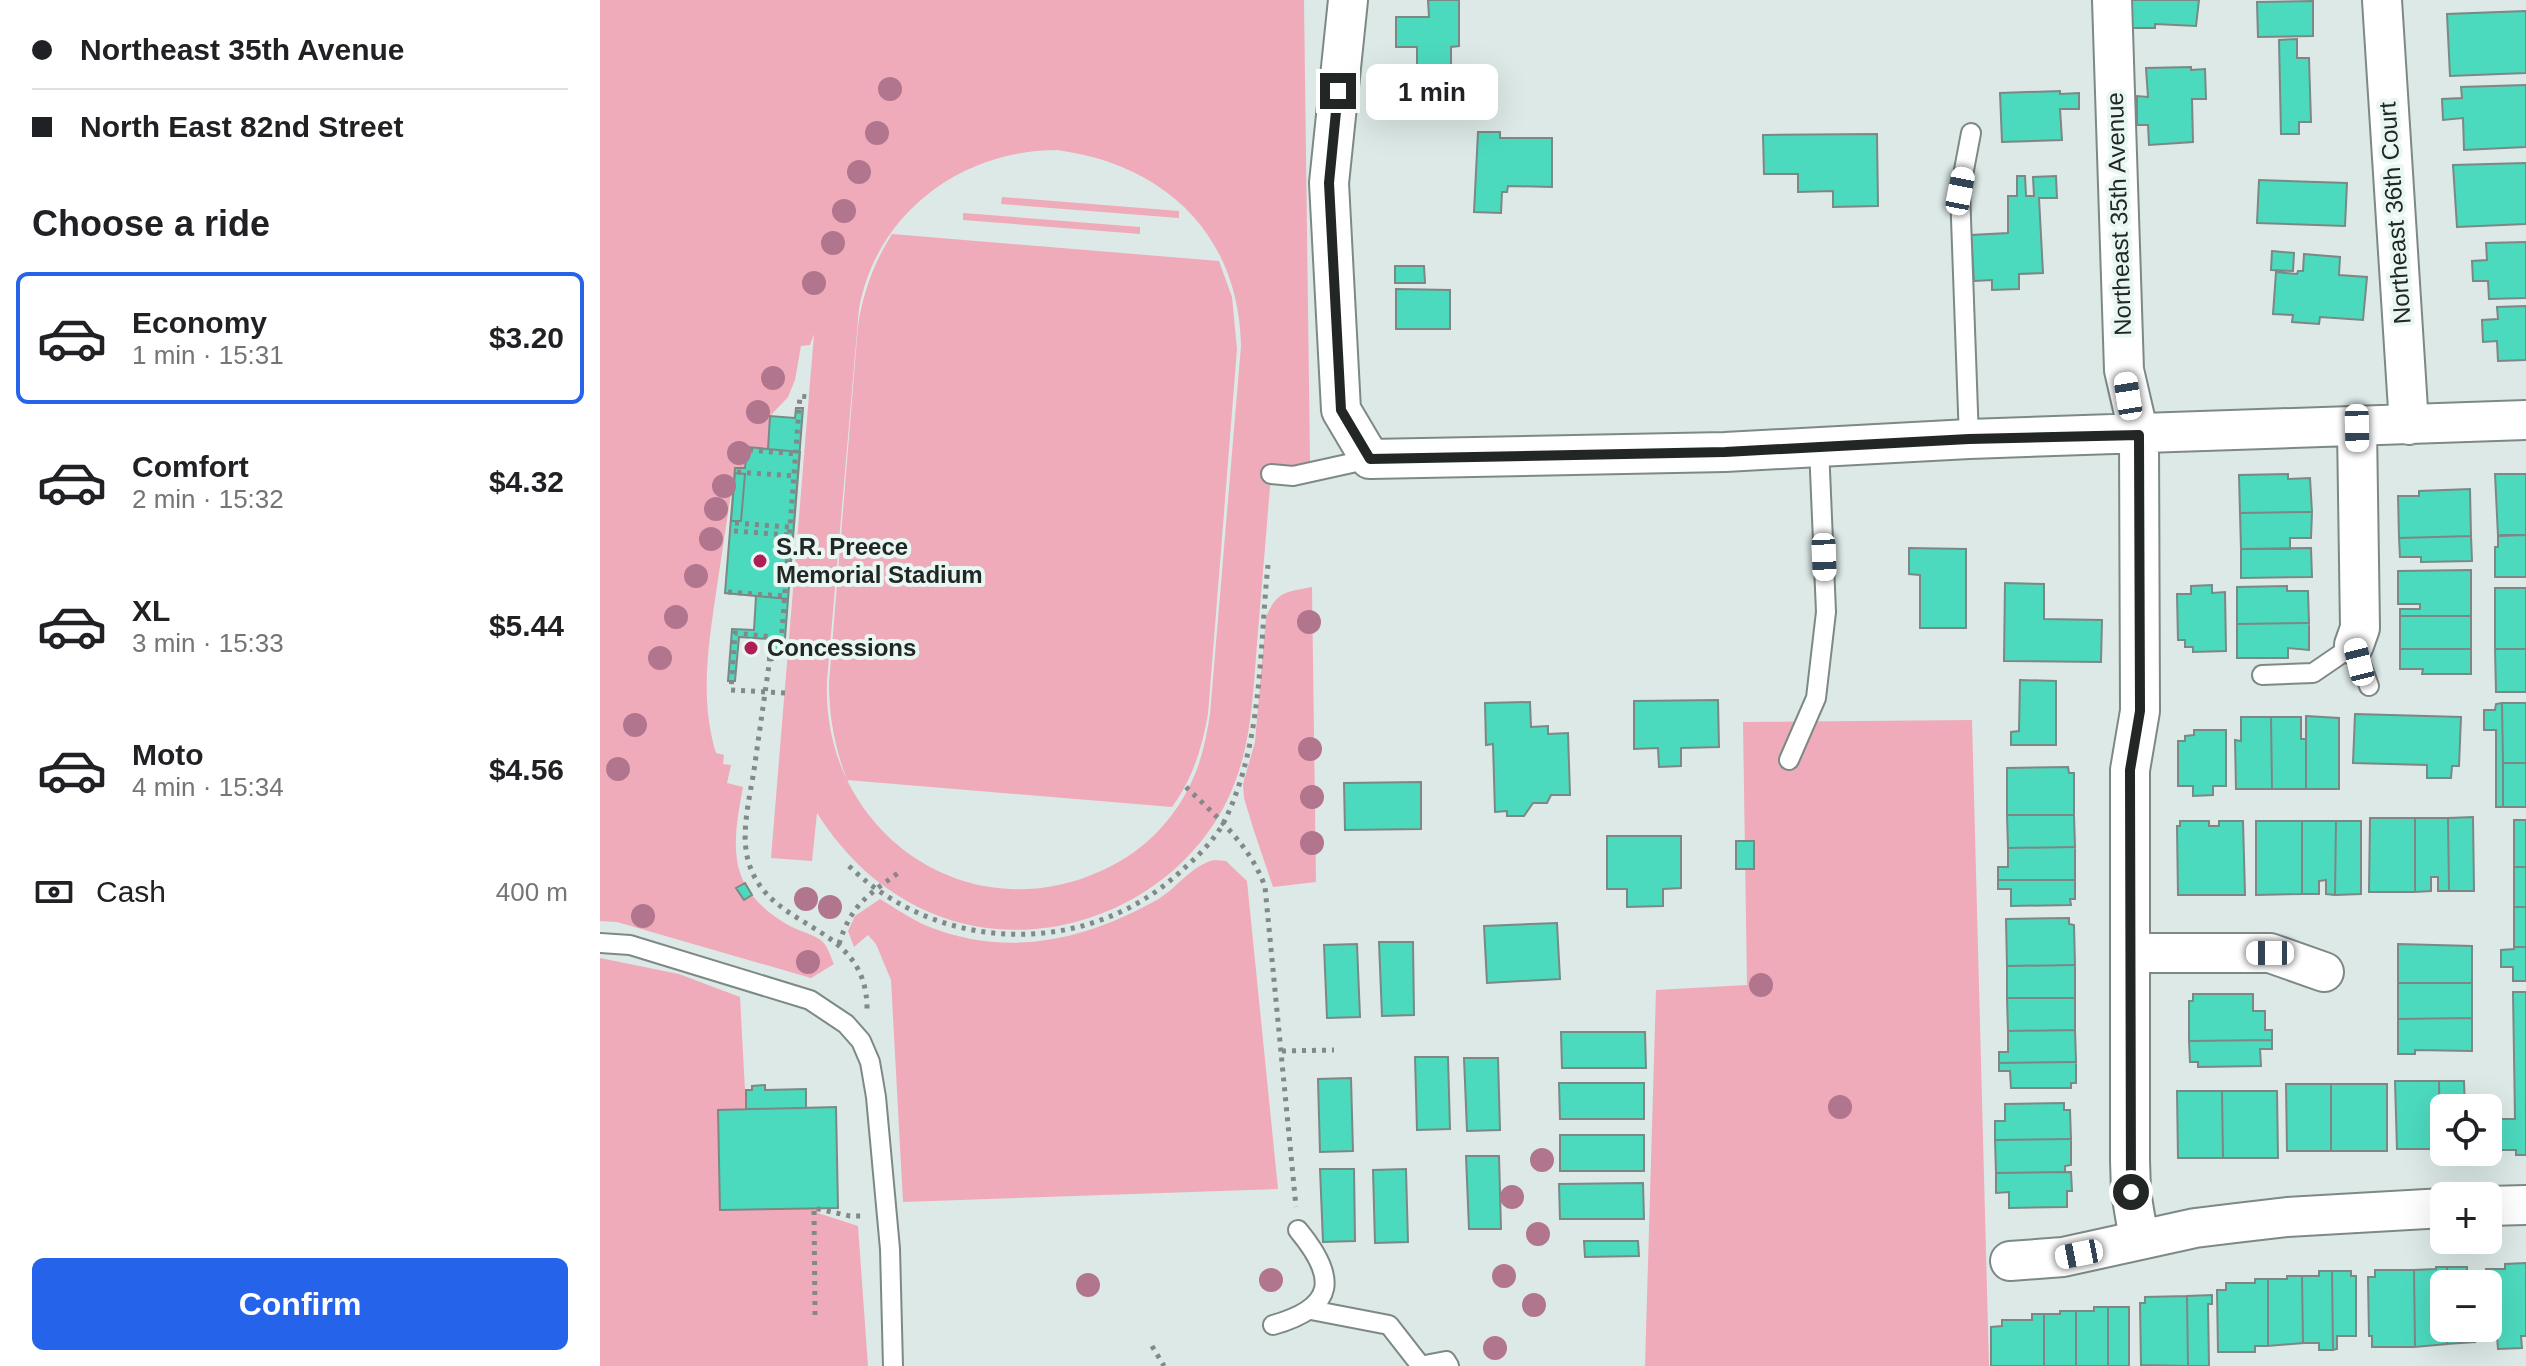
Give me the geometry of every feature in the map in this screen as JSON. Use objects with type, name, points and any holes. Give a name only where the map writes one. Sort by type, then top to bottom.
[{"type":"street","points":[[1348,0],[1329,183],[1341,410],[1370,459],[1725,452],[1969,439],[2526,420]]},
{"type":"street","name":"Northeast 35th Avenue","points":[[2112,0],[2124,370],[2139,435],[2140,711],[2130,770],[2130,1160],[2131,1192],[2139,1240]]},
{"type":"street","name":"Northeast 36th Court","points":[[2382,0],[2409,425]]},
{"type":"street","points":[[2354,645],[2360,628],[2357,428]]},
{"type":"street","points":[[2130,953],[2270,953],[2324,972]]},
{"type":"street","points":[[2502,1206],[2526,1205]]},
{"type":"street","points":[[2010,1261],[2063,1257],[2195,1228],[2287,1217],[2430,1209]]},
{"type":"lane","points":[[1969,439],[1960,191],[1971,133]]},
{"type":"lane","points":[[1789,760],[1816,698],[1826,612],[1819,447]]},
{"type":"lane","points":[[1271,474],[1293,476],[1370,459]]},
{"type":"lane","points":[[2262,675],[2313,673],[2354,645],[2369,686]]},
{"type":"lane","points":[[600,943],[630,945],[810,1000],[846,1024],[861,1041],[870,1062],[876,1097],[887,1217],[893,1366]]},
{"type":"lane","points":[[1273,1325],[1295,1319],[1311,1310],[1321,1297],[1326,1282],[1315,1251],[1298,1230]]},
{"type":"lane","points":[[1311,1310],[1389,1325],[1420,1366],[1446,1361],[1449,1366]]},
{"type":"path","points":[[785,693],[731,690],[735,633],[781,644],[800,396],[810,397]]},
{"type":"path","points":[[749,450],[796,454]]},
{"type":"path","points":[[737,472],[794,476]]},
{"type":"path","points":[[735,523],[790,527]]},
{"type":"path","points":[[734,531],[789,535]]},
{"type":"path","points":[[849,866],[877,889],[914,912],[967,930],[1016,936],[1057,932],[1107,918],[1157,892],[1194,859],[1223,824],[1249,757],[1268,565]]},
{"type":"path","points":[[728,592],[784,596]]},
{"type":"path","points":[[772,640],[745,830],[748,860],[761,888],[782,909],[848,953],[864,981],[867,1007],[861,1041]]},
{"type":"path","points":[[1186,787],[1223,824],[1258,867],[1265,887],[1298,1230]]},
{"type":"path","points":[[838,944],[847,920],[862,901],[898,873]]},
{"type":"path","points":[[1282,1051],[1334,1050]]},
{"type":"path","points":[[815,1315],[814,1208],[850,1216],[887,1217]]},
{"type":"path","points":[[1152,1346],[1164,1366]]},
{"type":"shaded area","points":[[600,0],[1304,0],[1310,462],[1291,467],[1272,463],[1248,731],[1235,782],[1214,824],[1185,859],[1150,888],[1109,910],[1066,924],[1020,930],[974,926],[912,904],[880,883],[852,858],[817,813],[812,861],[771,858],[814,334],[810,345],[801,346],[795,380],[788,397],[770,416],[768,449],[745,468],[735,468],[711,628],[707,690],[716,753],[724,755],[723,764],[731,765],[727,783],[743,787],[736,849],[744,883],[769,912],[823,942],[834,964],[811,978],[617,922],[600,921]],"holes":[[[1057,150],[1096,158],[1131,171],[1162,189],[1188,211],[1210,238],[1226,270],[1237,306],[1241,346],[1210,714],[1202,752],[1188,789],[1172,815],[1140,848],[1101,871],[1050,887],[1000,888],[953,877],[910,855],[875,823],[848,782],[831,734],[827,681],[859,309],[868,275],[884,244],[904,217],[929,194],[957,175],[988,161],[1022,153]]]},
{"type":"shaded area","points":[[1002,197],[1179,211],[1179,218],[1001,204]]},
{"type":"shaded area","points":[[963,213],[1140,227],[1140,234],[963,220]]},
{"type":"shaded area","points":[[892,234],[1219,261],[1232,297],[1237,349],[1208,714],[1196,762],[1172,807],[847,780],[834,733],[829,683],[858,326],[870,278]]},
{"type":"shaded area","points":[[1312,587],[1316,882],[1273,887],[1244,798],[1243,784],[1255,742],[1266,617],[1274,602],[1283,594]]},
{"type":"shaded area","points":[[1972,720],[1989,1366],[1645,1366],[1656,990],[1747,985],[1743,722]]},
{"type":"shaded area","points":[[1214,860],[1226,861],[1247,881],[1278,1189],[903,1202],[891,980],[876,944],[868,935],[854,947],[848,931],[855,916],[880,899],[927,926],[957,936],[1015,943],[1044,940],[1072,935],[1128,915],[1163,896],[1198,867]]},
{"type":"shaded area","points":[[600,958],[679,974],[740,997],[746,1109],[718,1110],[720,1210],[814,1208],[818,1213],[858,1226],[868,1366],[600,1366]]},
{"type":"building","points":[[1428,0],[1459,0],[1459,46],[1451,47],[1451,64],[1435,77],[1417,67],[1417,47],[1396,47],[1396,17],[1429,17]]},
{"type":"building","points":[[2127,0],[2199,0],[2196,26],[2155,24],[2155,28],[2128,28]]},
{"type":"building","points":[[2313,1],[2313,36],[2258,37],[2257,2]]},
{"type":"building","points":[[2526,11],[2526,73],[2450,76],[2447,14]]},
{"type":"building","points":[[2297,39],[2297,58],[2309,58],[2311,122],[2299,122],[2299,134],[2281,134],[2279,40]]},
{"type":"building","points":[[2191,67],[2191,70],[2205,69],[2206,99],[2192,99],[2193,142],[2149,145],[2148,125],[2137,125],[2137,96],[2148,97],[2146,68]]},
{"type":"building","points":[[2526,85],[2526,147],[2464,150],[2463,118],[2443,120],[2442,99],[2462,98],[2461,87]]},
{"type":"building","points":[[2060,91],[2060,94],[2079,93],[2079,109],[2060,109],[2062,140],[2002,142],[2000,93]]},
{"type":"building","points":[[1478,132],[1500,132],[1500,138],[1552,138],[1552,187],[1508,186],[1507,192],[1502,192],[1501,213],[1474,212]]},
{"type":"building","points":[[1877,134],[1878,206],[1833,207],[1833,191],[1798,192],[1798,174],[1764,174],[1763,135]]},
{"type":"building","points":[[2526,163],[2526,224],[2457,227],[2453,165]]},
{"type":"building","points":[[2017,176],[2025,176],[2026,196],[2034,196],[2033,177],[2056,176],[2057,198],[2039,198],[2043,273],[2019,274],[2019,289],[1992,290],[1992,280],[1974,281],[1971,235],[2008,233],[2008,196],[2017,196]]},
{"type":"building","points":[[2259,180],[2347,183],[2345,226],[2257,223]]},
{"type":"building","points":[[2526,242],[2526,298],[2489,299],[2488,281],[2473,281],[2472,261],[2487,260],[2486,243]]},
{"type":"building","points":[[2272,251],[2294,253],[2293,271],[2271,270]]},
{"type":"building","points":[[2304,254],[2340,257],[2339,275],[2367,277],[2363,320],[2320,317],[2319,324],[2292,322],[2293,315],[2273,314],[2276,272],[2297,274],[2303,271]]},
{"type":"building","points":[[1395,266],[1424,266],[1425,283],[1395,283]]},
{"type":"building","points":[[1396,289],[1450,290],[1450,329],[1396,329]]},
{"type":"building","points":[[2526,306],[2526,360],[2498,361],[2497,341],[2483,342],[2482,320],[2498,319],[2497,307]]},
{"type":"building","name":"S.R. Preece Memorial Stadium","points":[[796,408],[803,408],[784,651],[774,650],[773,660],[768,660],[769,639],[739,637],[735,681],[728,681],[732,629],[754,630],[756,596],[725,593],[735,468],[745,468],[747,447],[768,449],[770,416],[795,418]]},
{"type":"building","name":"S.R. Preece Memorial Stadium","points":[[747,447],[800,452],[788,599],[725,593],[735,468],[745,468]]},
{"type":"building","points":[[735,473],[745,474],[741,521],[731,521]]},
{"type":"building","points":[[2288,474],[2288,479],[2310,478],[2312,512],[2240,513],[2239,475]]},
{"type":"building","points":[[2495,474],[2526,474],[2526,535],[2498,536]]},
{"type":"building","points":[[2470,489],[2471,536],[2399,538],[2398,496],[2419,496],[2419,491]]},
{"type":"building","points":[[2312,512],[2311,538],[2290,538],[2290,549],[2241,549],[2240,513]]},
{"type":"building","points":[[2526,535],[2526,577],[2495,577],[2495,547],[2498,547],[2498,536]]},
{"type":"building","points":[[2471,536],[2472,561],[2421,562],[2421,557],[2400,557],[2399,538]]},
{"type":"building","points":[[1909,548],[1966,549],[1966,628],[1920,628],[1920,575],[1909,574]]},
{"type":"building","points":[[2311,548],[2312,577],[2241,578],[2241,549]]},
{"type":"building","points":[[2471,570],[2471,616],[2400,616],[2400,609],[2420,609],[2420,604],[2398,604],[2398,571]]},
{"type":"building","points":[[2005,583],[2044,584],[2044,619],[2102,620],[2101,662],[2004,661]]},
{"type":"building","points":[[2212,585],[2212,593],[2225,592],[2226,651],[2193,652],[2193,647],[2185,647],[2185,640],[2178,640],[2177,594],[2191,594],[2191,586]]},
{"type":"building","points":[[2287,586],[2287,591],[2308,591],[2309,623],[2237,624],[2237,587]]},
{"type":"building","points":[[2495,588],[2526,588],[2526,649],[2495,649]]},
{"type":"building","points":[[2400,616],[2471,616],[2471,649],[2400,649]]},
{"type":"building","points":[[2309,623],[2309,650],[2288,648],[2288,658],[2237,658],[2237,624]]},
{"type":"building","points":[[2400,649],[2471,649],[2471,674],[2422,674],[2423,669],[2400,669]]},
{"type":"building","points":[[2495,649],[2526,649],[2526,692],[2496,692]]},
{"type":"building","points":[[2020,680],[2056,681],[2056,745],[2011,745],[2011,732],[2019,731]]},
{"type":"building","points":[[1718,700],[1719,747],[1681,748],[1681,766],[1659,767],[1658,748],[1634,749],[1634,701]]},
{"type":"building","points":[[1530,702],[1531,727],[1548,726],[1548,734],[1568,733],[1570,795],[1551,795],[1547,803],[1533,803],[1524,816],[1507,816],[1507,811],[1495,812],[1493,744],[1486,745],[1485,703]]},
{"type":"building","points":[[2502,703],[2526,703],[2526,763],[2503,763]]},
{"type":"building","points":[[2502,703],[2503,807],[2496,807],[2496,730],[2484,730],[2484,710],[2495,710],[2496,704]]},
{"type":"building","points":[[2355,714],[2461,717],[2459,766],[2452,766],[2451,778],[2427,778],[2427,765],[2353,763]]},
{"type":"building","points":[[2306,716],[2339,718],[2339,789],[2306,789]]},
{"type":"building","points":[[2241,717],[2271,717],[2272,789],[2236,789],[2235,740],[2241,741]]},
{"type":"building","points":[[2271,717],[2301,717],[2301,739],[2306,739],[2306,789],[2272,789]]},
{"type":"building","points":[[2194,730],[2226,730],[2226,786],[2213,786],[2213,795],[2193,796],[2193,786],[2178,786],[2178,741],[2185,741],[2185,736],[2194,735]]},
{"type":"building","points":[[2503,763],[2526,763],[2526,807],[2503,807]]},
{"type":"building","points":[[2068,767],[2069,773],[2074,773],[2074,815],[2007,815],[2007,768]]},
{"type":"building","points":[[1421,782],[1421,829],[1345,830],[1344,783]]},
{"type":"building","points":[[2007,815],[2074,815],[2075,847],[2008,848]]},
{"type":"building","points":[[2473,817],[2474,891],[2449,891],[2448,818]]},
{"type":"building","points":[[2370,818],[2415,818],[2415,892],[2369,892]]},
{"type":"building","points":[[2415,818],[2448,818],[2449,891],[2438,891],[2438,877],[2431,877],[2431,891],[2415,892]]},
{"type":"building","points":[[2514,820],[2526,820],[2526,867],[2514,867]]},
{"type":"building","points":[[2180,821],[2209,821],[2209,826],[2219,826],[2219,821],[2243,821],[2245,895],[2178,895],[2177,826],[2180,826]]},
{"type":"building","points":[[2256,821],[2302,821],[2302,894],[2256,895]]},
{"type":"building","points":[[2302,821],[2336,821],[2335,895],[2326,894],[2326,880],[2319,881],[2319,894],[2302,894]]},
{"type":"building","points":[[2336,821],[2361,821],[2361,894],[2335,895]]},
{"type":"building","points":[[1607,836],[1681,836],[1681,888],[1663,889],[1663,906],[1627,907],[1627,889],[1607,889]]},
{"type":"building","points":[[1736,841],[1754,841],[1754,869],[1736,869]]},
{"type":"building","points":[[2075,847],[2075,880],[1998,880],[1998,867],[2008,867],[2008,848]]},
{"type":"building","points":[[2514,867],[2526,867],[2526,907],[2514,907]]},
{"type":"building","points":[[1998,880],[2075,880],[2075,899],[2070,899],[2071,905],[2011,906],[2011,889],[1998,889]]},
{"type":"building","points":[[745,883],[752,895],[744,900],[736,888]]},
{"type":"building","points":[[2514,907],[2526,907],[2526,947],[2514,947]]},
{"type":"building","points":[[2069,918],[2069,924],[2074,925],[2075,965],[2007,966],[2006,919]]},
{"type":"building","points":[[1557,923],[1560,979],[1487,983],[1484,926]]},
{"type":"building","points":[[1379,942],[1413,942],[1414,1015],[1382,1016]]},
{"type":"building","points":[[1357,944],[1360,1017],[1327,1018],[1324,945]]},
{"type":"building","points":[[2398,944],[2472,946],[2472,983],[2398,983]]},
{"type":"building","points":[[2526,947],[2526,981],[2513,981],[2513,967],[2501,967],[2501,950]]},
{"type":"building","points":[[2075,965],[2075,998],[2007,998],[2007,966]]},
{"type":"building","points":[[2398,983],[2472,983],[2472,1018],[2398,1019]]},
{"type":"building","points":[[2513,992],[2526,992],[2526,1155],[2516,1155],[2516,1150],[2502,1150],[2502,1119],[2515,1119]]},
{"type":"building","points":[[2193,994],[2253,994],[2253,1011],[2265,1011],[2265,1030],[2272,1030],[2272,1040],[2189,1041],[2189,1001],[2193,1001]]},
{"type":"building","points":[[2007,998],[2075,998],[2075,1030],[2008,1031]]},
{"type":"building","points":[[2472,1018],[2472,1051],[2415,1050],[2415,1054],[2398,1054],[2398,1019]]},
{"type":"building","points":[[2075,1030],[2076,1062],[1999,1063],[1999,1052],[2008,1052],[2008,1031]]},
{"type":"building","points":[[1561,1032],[1645,1032],[1646,1068],[1562,1068]]},
{"type":"building","points":[[2272,1040],[2272,1049],[2260,1049],[2261,1066],[2198,1067],[2198,1062],[2190,1062],[2189,1041]]},
{"type":"building","points":[[1415,1057],[1448,1057],[1450,1129],[1417,1130]]},
{"type":"building","points":[[1464,1058],[1498,1058],[1500,1130],[1467,1131]]},
{"type":"building","points":[[2076,1062],[2076,1083],[2071,1083],[2071,1088],[2011,1088],[2010,1071],[1999,1071],[1999,1063]]},
{"type":"building","points":[[1351,1078],[1353,1151],[1320,1152],[1318,1079]]},
{"type":"building","points":[[2395,1081],[2439,1081],[2439,1094],[2430,1094],[2430,1149],[2397,1149]]},
{"type":"building","points":[[2439,1081],[2464,1081],[2464,1094],[2439,1094]]},
{"type":"building","points":[[1559,1083],[1644,1083],[1644,1119],[1560,1119]]},
{"type":"building","points":[[2286,1084],[2331,1084],[2331,1151],[2287,1151]]},
{"type":"building","points":[[2331,1084],[2387,1084],[2387,1151],[2331,1151]]},
{"type":"building","points":[[765,1085],[765,1090],[806,1089],[806,1108],[746,1109],[746,1090]]},
{"type":"building","points":[[2177,1091],[2222,1091],[2223,1158],[2178,1158]]},
{"type":"building","points":[[2222,1091],[2277,1091],[2278,1158],[2223,1158]]},
{"type":"building","points":[[2064,1103],[2064,1110],[2070,1110],[2071,1139],[1995,1140],[1995,1121],[2005,1121],[2005,1104]]},
{"type":"building","points":[[836,1107],[838,1208],[720,1210],[718,1110]]},
{"type":"building","points":[[1560,1135],[1644,1135],[1644,1171],[1560,1171]]},
{"type":"building","points":[[2071,1139],[2071,1165],[2065,1166],[2065,1172],[1996,1173],[1995,1140]]},
{"type":"building","points":[[1466,1156],[1499,1156],[1501,1229],[1469,1229]]},
{"type":"building","points":[[1320,1169],[1354,1169],[1355,1241],[1323,1242]]},
{"type":"building","points":[[1406,1169],[1408,1242],[1375,1243],[1373,1170]]},
{"type":"building","points":[[2071,1172],[2072,1191],[2067,1191],[2067,1207],[2009,1208],[2009,1192],[1996,1193],[1996,1173]]},
{"type":"building","points":[[1643,1183],[1644,1219],[1560,1219],[1559,1184]]},
{"type":"building","points":[[1584,1241],[1638,1241],[1639,1256],[1585,1257]]},
{"type":"building","points":[[2526,1263],[2526,1336],[2521,1336],[2522,1348],[2498,1349],[2497,1342],[2502,1342],[2502,1270],[2486,1269],[2505,1269],[2505,1264]]},
{"type":"building","points":[[2447,1267],[2447,1270],[2430,1270],[2430,1342],[2447,1344],[2415,1347],[2414,1270]]},
{"type":"building","points":[[2447,1267],[2467,1267],[2467,1270],[2447,1270]]},
{"type":"building","points":[[2375,1270],[2414,1270],[2415,1347],[2372,1347],[2368,1277],[2375,1277]]},
{"type":"building","points":[[2319,1271],[2332,1271],[2333,1350],[2319,1350],[2319,1343],[2303,1343],[2302,1276],[2319,1276]]},
{"type":"building","points":[[2332,1271],[2351,1271],[2351,1276],[2356,1276],[2356,1336],[2337,1336],[2337,1349],[2333,1350]]},
{"type":"building","points":[[2287,1276],[2302,1276],[2303,1343],[2268,1346],[2268,1279],[2287,1279]]},
{"type":"building","points":[[2255,1279],[2268,1279],[2268,1346],[2255,1346],[2255,1352],[2218,1352],[2217,1290],[2226,1290],[2226,1283],[2255,1283]]},
{"type":"building","points":[[2212,1295],[2212,1304],[2208,1304],[2209,1366],[2188,1366],[2187,1296]]},
{"type":"building","points":[[2187,1296],[2188,1366],[2141,1365],[2140,1303],[2145,1303],[2145,1297]]},
{"type":"building","points":[[2094,1307],[2108,1307],[2108,1366],[2076,1366],[2076,1311],[2094,1311]]},
{"type":"building","points":[[2108,1307],[2129,1307],[2129,1366],[2108,1366]]},
{"type":"building","points":[[2060,1311],[2076,1311],[2076,1366],[2044,1366],[2044,1314],[2060,1314]]},
{"type":"building","points":[[2032,1314],[2044,1314],[2044,1366],[1991,1366],[1991,1327],[2002,1326],[2002,1320],[2032,1320]]},
{"type":"place","name":"S.R. Preece Memorial Stadium","points":[[760,561]]},
{"type":"place","name":"Concessions","points":[[751,648]]},
{"type":"route","points":[[1338,91],[1329,183],[1341,410],[1370,459],[1725,452],[1969,439],[2139,435],[2140,711],[2130,770],[2131,1192]]}]
